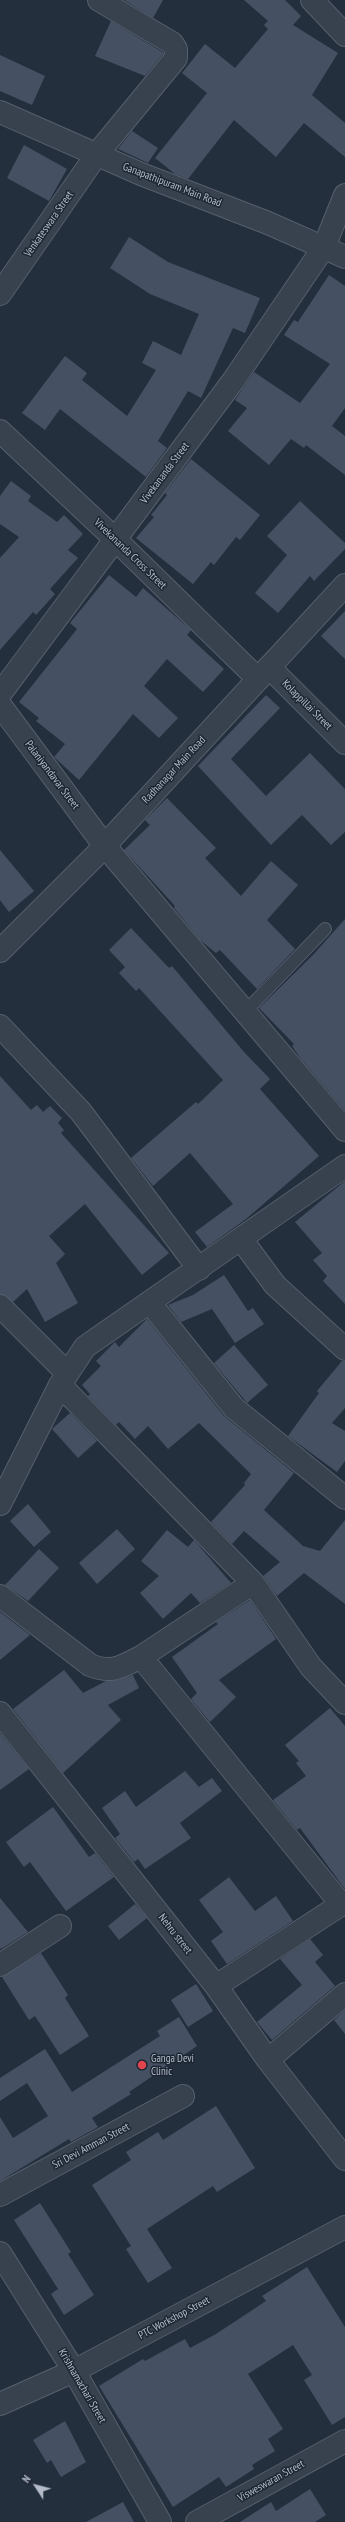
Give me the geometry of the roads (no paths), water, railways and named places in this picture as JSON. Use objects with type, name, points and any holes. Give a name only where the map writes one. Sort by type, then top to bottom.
[{"type":"street","name":"Venkateswara Street","points":[[0,294],[97,154],[176,58],[176,50],[172,43],[99,0]]},
{"type":"street","points":[[312,0],[345,35]]},
{"type":"street","name":"Ganapathipuram Main Road","points":[[0,112],[345,257]]},
{"type":"street","name":"Vivekananda Street","points":[[0,694],[233,381],[324,247],[345,195]]},
{"type":"street","name":"Vivekananda Cross Street","points":[[0,431],[115,539],[264,673]]},
{"type":"street","name":"Radhanagar Main Road","points":[[0,951],[104,845],[345,585]]},
{"type":"street","name":"Kolappillai Street","points":[[264,673],[345,743]]},
{"type":"street","name":"Palaniyandavar Street","points":[[0,705],[104,845],[345,1130]]},
{"type":"street","points":[[0,1026],[81,1112],[199,1269]]},
{"type":"street","points":[[0,1504],[63,1379],[85,1347],[94,1339],[150,1303],[344,1168]]},
{"type":"street","points":[[241,1239],[275,1285],[345,1350]]},
{"type":"street","points":[[150,1303],[234,1408],[345,1498]]},
{"type":"street","points":[[0,1306],[63,1379],[253,1582],[311,1667],[345,1703]]},
{"type":"street","points":[[0,1596],[90,1665],[102,1670],[115,1670],[141,1657],[253,1582]]},
{"type":"street","points":[[141,1657],[343,1904],[216,1986]]},
{"type":"street","name":"Nehru street","points":[[0,1713],[216,1986],[268,2060],[345,2159]]},
{"type":"street","points":[[0,1966],[60,1926]]},
{"type":"street","points":[[268,2060],[345,1994]]},
{"type":"street","name":"Sri Devi Amman Street","points":[[0,2195],[183,2096]]},
{"type":"street","name":"PTC Workshop Street","points":[[0,2404],[74,2371],[345,2227]]},
{"type":"street","name":"Krishnamachari Street","points":[[0,2253],[74,2371],[160,2522]]},
{"type":"street","name":"Visweswaran Street","points":[[197,2522],[345,2441]]},
{"type":"lane","points":[[245,1012],[325,929]]},
{"type":"place","name":"Ganga Devi Clinic","points":[[142,2065]]}]
